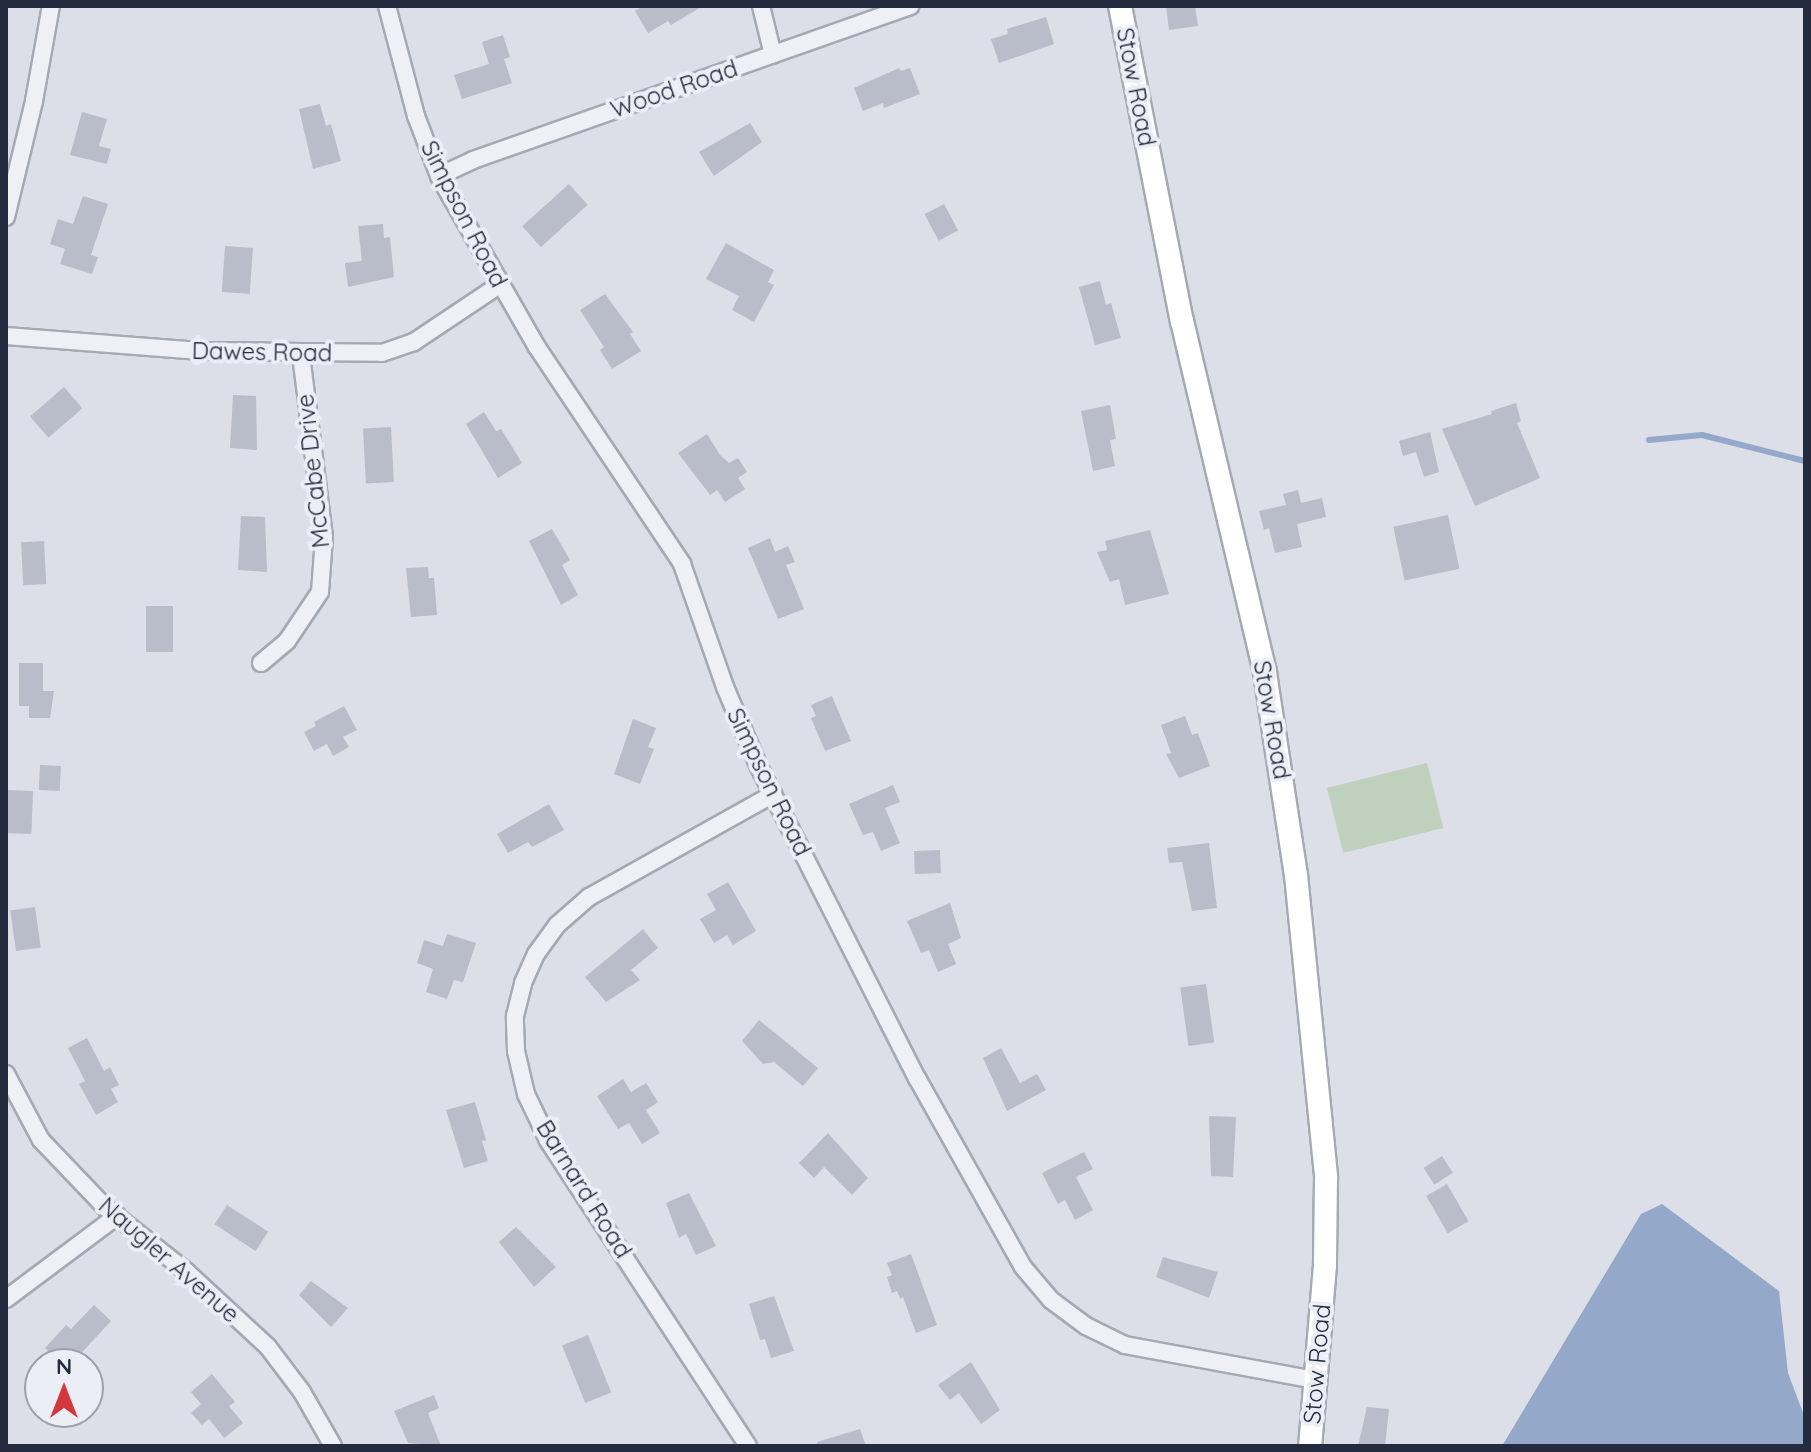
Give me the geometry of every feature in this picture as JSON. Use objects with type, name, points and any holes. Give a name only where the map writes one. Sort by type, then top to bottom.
[{"type":"street","points":[[6,217],[34,101],[51,6]]},
{"type":"street","name":"Simpson Road","points":[[387,6],[416,116],[439,176],[499,285],[682,564],[740,727],[937,1116],[1023,1267],[1051,1300],[1086,1326],[1125,1345],[1315,1380]]},
{"type":"street","points":[[761,6],[773,55]]},
{"type":"street","name":"Wood Road","points":[[439,176],[473,160],[911,6]]},
{"type":"street","name":"Stow Road","points":[[1120,6],[1182,321],[1262,659],[1292,846],[1317,1065],[1326,1178],[1325,1251],[1310,1446]]},
{"type":"street","name":"Dawes Road","points":[[6,336],[203,351],[382,353],[414,342],[499,285]]},
{"type":"street","name":"McCabe Drive","points":[[261,663],[287,641],[320,592],[324,537],[301,354]]},
{"type":"street","name":"Barnard Road","points":[[748,1446],[548,1140],[526,1094],[516,1051],[515,1016],[523,983],[536,954],[557,925],[589,897],[773,794]]},
{"type":"street","name":"Naugler Avenue","points":[[6,1074],[41,1140],[117,1216],[187,1272],[268,1347],[302,1392],[333,1446]]},
{"type":"street","points":[[6,1299],[117,1216]]},
{"type":"green space","points":[[1427,763],[1443,828],[1343,853],[1327,788]]},
{"type":"water","points":[[1662,1204],[1779,1291],[1788,1373],[1805,1418],[1805,1446],[1502,1446],[1641,1214]]},
{"type":"building","points":[[643,6],[703,6],[671,25],[668,21],[648,33],[635,11]]},
{"type":"building","points":[[1166,6],[1195,6],[1198,26],[1169,30]]},
{"type":"building","points":[[1046,17],[1054,44],[999,63],[991,39],[1008,34],[1007,29]]},
{"type":"building","points":[[503,35],[510,57],[504,59],[512,83],[462,99],[454,75],[489,64],[482,42]]},
{"type":"building","points":[[899,68],[901,71],[910,68],[920,94],[884,108],[883,103],[863,111],[854,88]]},
{"type":"building","points":[[320,104],[326,126],[331,124],[341,161],[313,169],[299,109]]},
{"type":"building","points":[[82,112],[107,119],[99,146],[111,149],[107,164],[70,155]]},
{"type":"building","points":[[750,123],[762,142],[714,176],[699,152]]},
{"type":"building","points":[[569,184],[588,205],[541,247],[522,226]]},
{"type":"building","points":[[83,196],[108,204],[91,255],[98,257],[92,274],[60,264],[65,249],[50,244],[58,219],[73,224]]},
{"type":"building","points":[[944,204],[958,230],[939,241],[925,214]]},
{"type":"building","points":[[383,224],[384,238],[390,237],[394,277],[348,287],[345,263],[362,261],[358,226]]},
{"type":"building","points":[[726,243],[774,270],[768,282],[774,285],[754,322],[732,310],[739,296],[706,279]]},
{"type":"building","points":[[225,246],[253,248],[250,294],[222,292]]},
{"type":"building","points":[[1100,281],[1106,305],[1111,303],[1121,338],[1095,345],[1079,287]]},
{"type":"building","points":[[605,294],[633,332],[630,334],[641,351],[612,369],[600,350],[604,347],[580,310]]},
{"type":"building","points":[[64,387],[82,408],[48,438],[30,417]]},
{"type":"building","points":[[233,395],[256,396],[257,450],[230,448]]},
{"type":"building","points":[[1516,403],[1521,421],[1517,423],[1540,478],[1475,506],[1442,429],[1492,414],[1491,411]]},
{"type":"building","points":[[1110,405],[1116,439],[1110,440],[1115,466],[1093,471],[1081,411]]},
{"type":"building","points":[[484,412],[496,431],[501,429],[522,463],[498,478],[466,424]]},
{"type":"building","points":[[391,427],[394,482],[366,483],[363,428]]},
{"type":"building","points":[[1430,432],[1439,472],[1424,477],[1416,452],[1403,456],[1399,441]]},
{"type":"building","points":[[707,434],[720,455],[729,463],[738,458],[747,472],[738,478],[745,489],[725,502],[717,490],[710,495],[678,453]]},
{"type":"building","points":[[1298,490],[1301,503],[1322,498],[1326,517],[1297,524],[1302,547],[1275,553],[1269,528],[1264,530],[1259,511],[1286,505],[1283,494]]},
{"type":"building","points":[[1448,515],[1459,569],[1405,580],[1393,527]]},
{"type":"building","points":[[241,516],[265,517],[267,572],[238,570]]},
{"type":"building","points":[[552,529],[570,560],[562,565],[578,595],[561,605],[529,541]]},
{"type":"building","points":[[1150,530],[1169,594],[1125,605],[1119,579],[1110,582],[1097,552],[1107,550],[1105,541]]},
{"type":"building","points":[[770,538],[775,552],[788,546],[795,562],[786,565],[804,609],[778,619],[748,548]]},
{"type":"building","points":[[44,541],[46,584],[23,585],[21,542]]},
{"type":"building","points":[[428,567],[429,578],[434,578],[437,615],[411,617],[406,568]]},
{"type":"building","points":[[146,606],[173,606],[173,652],[146,652]]},
{"type":"building","points":[[19,663],[43,663],[43,691],[54,691],[50,718],[29,718],[29,706],[19,706]]},
{"type":"building","points":[[832,696],[851,741],[825,751],[811,718],[816,716],[811,705]]},
{"type":"building","points":[[344,706],[357,730],[343,737],[349,747],[333,756],[327,744],[314,751],[304,732],[316,726],[314,722]]},
{"type":"building","points":[[1185,716],[1192,735],[1198,733],[1210,766],[1179,778],[1166,754],[1171,753],[1161,725]]},
{"type":"building","points":[[633,719],[656,728],[648,747],[654,749],[640,784],[614,774]]},
{"type":"building","points":[[40,765],[61,766],[60,791],[39,790]]},
{"type":"building","points":[[893,785],[900,802],[885,808],[900,843],[881,851],[873,832],[863,835],[849,804]]},
{"type":"building","points":[[6,790],[33,791],[31,834],[6,833]]},
{"type":"building","points":[[549,804],[564,830],[532,847],[528,842],[508,853],[497,834]]},
{"type":"building","points":[[1209,843],[1217,908],[1192,911],[1182,862],[1169,863],[1167,848]]},
{"type":"building","points":[[940,850],[941,873],[915,874],[914,851]]},
{"type":"building","points":[[728,882],[756,931],[733,945],[727,935],[714,943],[700,919],[716,910],[707,894]]},
{"type":"building","points":[[950,903],[961,938],[948,944],[956,964],[938,972],[929,950],[921,953],[907,921]]},
{"type":"building","points":[[35,907],[41,948],[16,951],[10,910]]},
{"type":"building","points":[[643,929],[658,948],[631,970],[640,980],[606,1002],[585,977]]},
{"type":"building","points":[[447,934],[476,943],[463,982],[454,980],[447,999],[426,992],[433,969],[417,963],[424,940],[443,946]]},
{"type":"building","points":[[1206,984],[1214,1042],[1188,1046],[1180,988]]},
{"type":"building","points":[[759,1020],[818,1068],[803,1086],[774,1062],[763,1064],[742,1041]]},
{"type":"building","points":[[87,1038],[104,1071],[110,1067],[119,1085],[111,1089],[118,1102],[96,1115],[79,1084],[85,1081],[68,1048]]},
{"type":"building","points":[[1001,1048],[1020,1083],[1037,1074],[1046,1090],[1007,1111],[983,1058]]},
{"type":"building","points":[[623,1079],[631,1092],[646,1083],[658,1102],[646,1110],[660,1133],[642,1144],[629,1123],[618,1129],[597,1096]]},
{"type":"building","points":[[475,1102],[486,1140],[482,1141],[488,1161],[464,1168],[446,1110]]},
{"type":"building","points":[[1209,1116],[1236,1117],[1233,1177],[1211,1176]]},
{"type":"building","points":[[828,1133],[868,1178],[852,1195],[824,1167],[814,1178],[799,1163]]},
{"type":"building","points":[[1084,1152],[1093,1169],[1076,1177],[1093,1210],[1075,1220],[1065,1200],[1058,1204],[1042,1173]]},
{"type":"building","points":[[1442,1156],[1453,1173],[1434,1185],[1424,1168]]},
{"type":"building","points":[[1447,1184],[1468,1221],[1448,1233],[1426,1196]]},
{"type":"building","points":[[689,1193],[716,1246],[696,1255],[686,1234],[679,1238],[666,1203]]},
{"type":"building","points":[[227,1205],[268,1232],[256,1251],[214,1224]]},
{"type":"building","points":[[516,1227],[556,1267],[534,1287],[499,1242]]},
{"type":"building","points":[[911,1254],[937,1325],[916,1333],[903,1297],[900,1299],[897,1291],[892,1293],[887,1277],[892,1275],[887,1263]]},
{"type":"building","points":[[1163,1257],[1218,1272],[1209,1298],[1156,1277]]},
{"type":"building","points":[[311,1281],[348,1308],[331,1327],[299,1295]]},
{"type":"building","points":[[774,1296],[794,1351],[771,1358],[765,1339],[760,1340],[749,1304]]},
{"type":"building","points":[[94,1305],[111,1321],[86,1348],[45,1348],[66,1325],[71,1329]]},
{"type":"building","points":[[588,1335],[611,1392],[585,1403],[562,1345]]},
{"type":"building","points":[[971,1362],[1000,1410],[981,1424],[959,1393],[950,1400],[938,1385]]},
{"type":"building","points":[[212,1374],[235,1402],[229,1406],[243,1423],[224,1438],[209,1419],[202,1425],[191,1413],[201,1404],[191,1392]]},
{"type":"building","points":[[434,1395],[439,1408],[428,1413],[441,1446],[408,1443],[394,1411]]},
{"type":"building","points":[[1367,1407],[1389,1409],[1385,1446],[1358,1446]]},
{"type":"building","points":[[860,1429],[866,1446],[818,1446],[817,1442]]},
{"type":"waterway","points":[[1649,440],[1702,435],[1805,461]]}]
